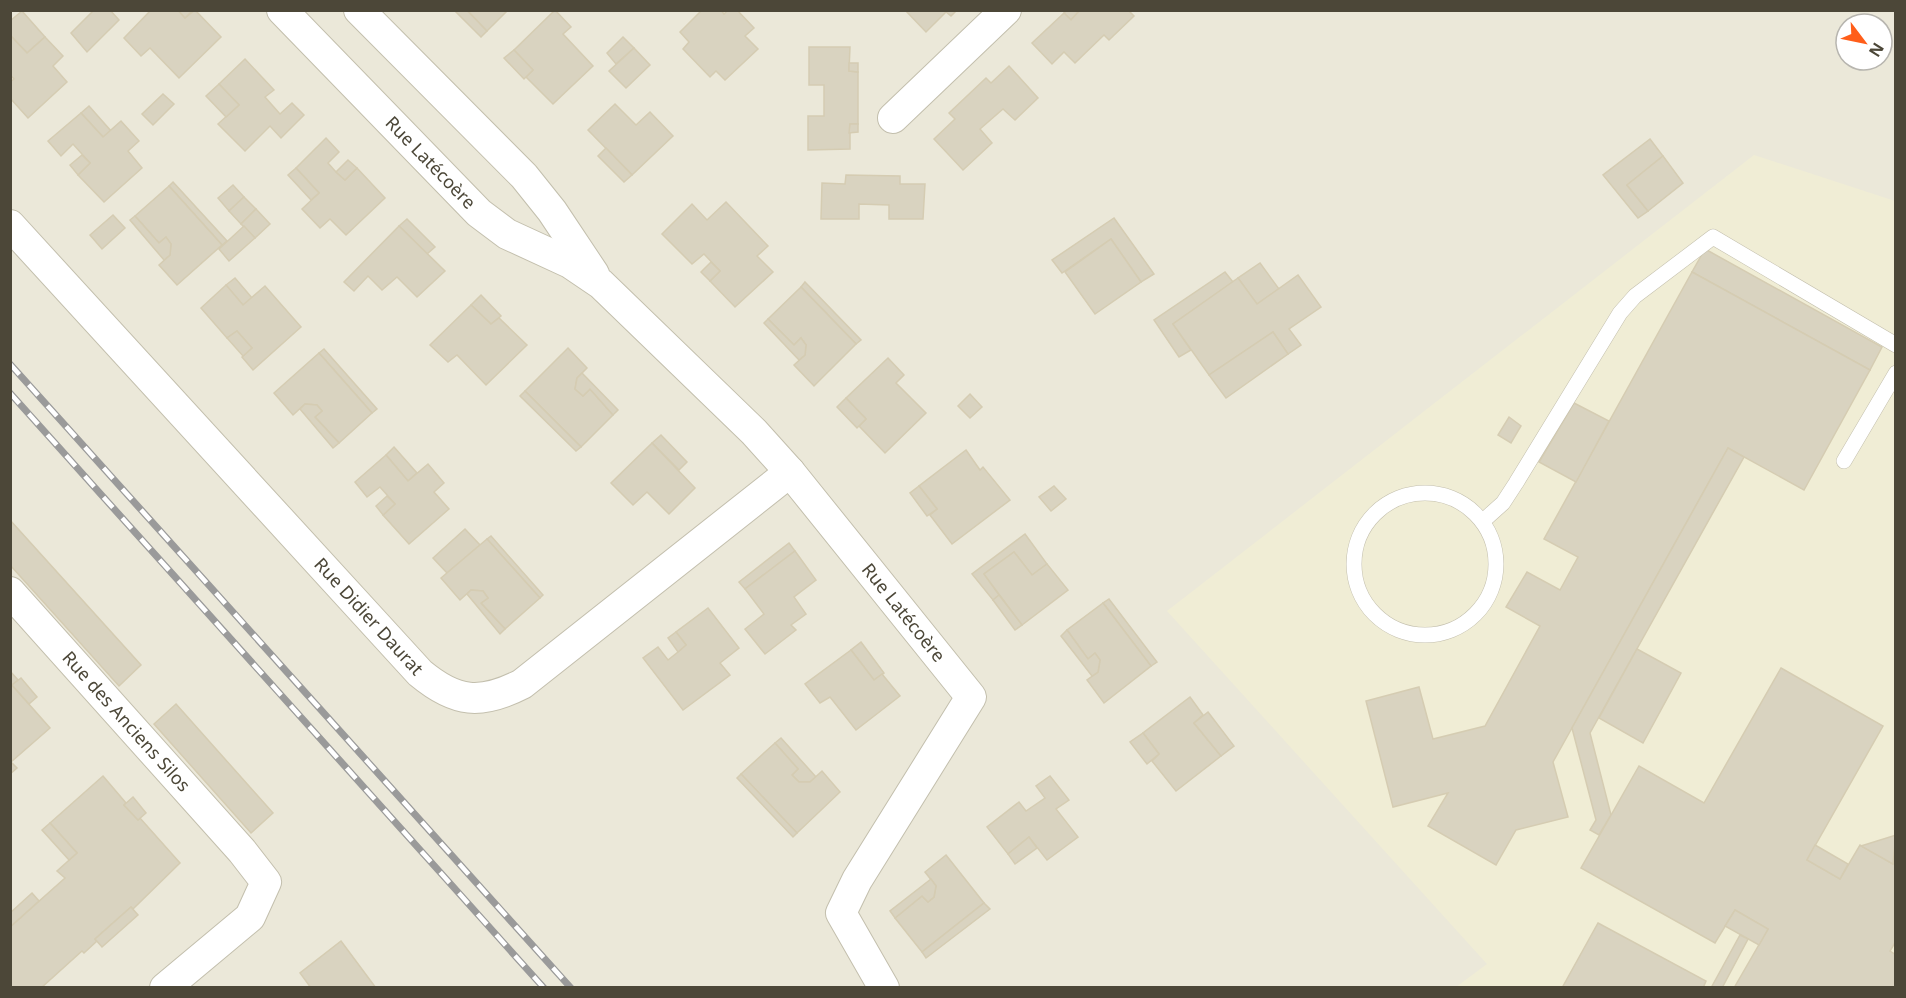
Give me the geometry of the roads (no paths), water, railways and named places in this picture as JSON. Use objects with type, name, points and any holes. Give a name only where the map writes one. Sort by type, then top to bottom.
[{"type":"street","name":"Rue Latécoère","points":[[282,10],[479,213],[507,234],[570,263],[601,284],[754,432],[790,472],[971,697],[857,880],[841,913],[884,987]]},
{"type":"street","name":"Rue Latécoère","points":[[358,10],[524,176],[552,211],[601,284]]},
{"type":"street","points":[[893,118],[1006,10]]},
{"type":"street","name":"Rue Didier Daurat","points":[[10,225],[420,673],[447,692],[463,698],[483,699],[500,695],[522,684],[790,472]]},
{"type":"street","name":"Rue des Anciens Silos","points":[[10,592],[242,851],[267,882],[250,917],[165,987]]},
{"type":"lane","points":[[1483,521],[1503,503],[1620,313],[1635,296],[1713,237],[1896,345]]},
{"type":"lane","points":[[1844,461],[1896,373]]},
{"type":"lane","points":[[1418,492],[1437,493],[1454,498],[1471,508],[1483,521],[1492,538],[1497,575],[1491,593],[1481,609],[1468,622],[1451,631],[1433,635],[1414,635],[1396,630],[1380,620],[1368,607],[1359,590],[1354,572],[1354,553],[1369,519],[1383,506],[1400,497],[1418,492]]},
{"type":"railway","points":[[10,364],[571,988]]},
{"type":"railway","points":[[10,393],[544,988]]}]
